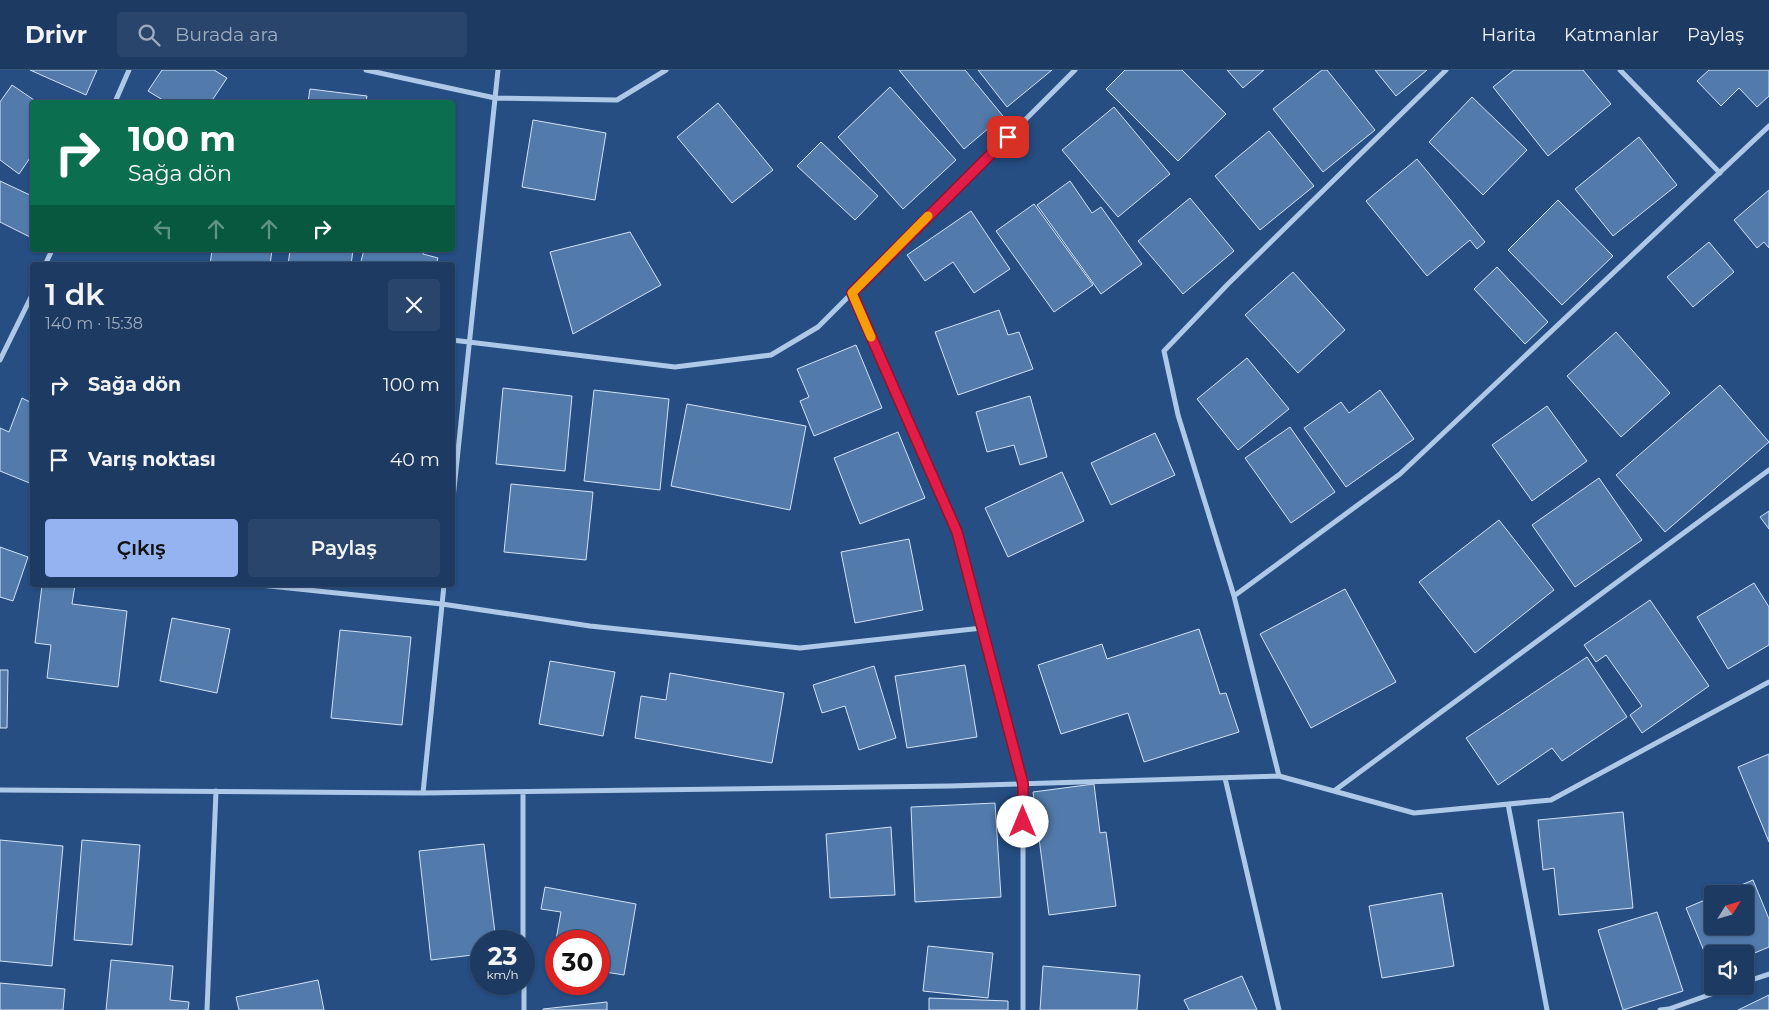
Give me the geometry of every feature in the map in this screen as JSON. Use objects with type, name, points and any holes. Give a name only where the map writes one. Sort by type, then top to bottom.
[{"type":"street","points":[[116,100],[129,70]]},
{"type":"street","points":[[366,70],[495,98],[616,100],[666,70]]},
{"type":"street","points":[[455,480],[498,70]]},
{"type":"street","points":[[455,340],[675,367],[771,355],[818,327],[1076,70]]},
{"type":"street","points":[[1279,776],[1234,596],[1178,415],[1164,351],[1235,277],[1446,70]]},
{"type":"street","points":[[1620,70],[1720,173]]},
{"type":"street","points":[[1234,596],[1400,474],[1769,126]]},
{"type":"street","points":[[852,293],[957,532],[1023,784],[1023,1010]]},
{"type":"street","points":[[0,360],[30,301]]},
{"type":"street","points":[[1334,791],[1769,470]]},
{"type":"street","points":[[279,587],[442,604],[590,626],[800,648],[982,628]]},
{"type":"street","points":[[423,793],[444,587]]},
{"type":"street","points":[[0,790],[523,792],[1023,784],[1279,776],[1414,813],[1550,800],[1769,682]]},
{"type":"street","points":[[1225,778],[1279,1010]]},
{"type":"street","points":[[207,1010],[216,791]]},
{"type":"street","points":[[523,792],[523,930]]},
{"type":"street","points":[[1508,804],[1547,1010]]},
{"type":"street","points":[[1754,979],[1769,974]]},
{"type":"street","points":[[524,995],[524,1010]]},
{"type":"street","points":[[1660,1010],[1669,1009],[1709,995]]},
{"type":"building","points":[[30,70],[97,70],[86,95]]},
{"type":"building","points":[[162,70],[214,70],[227,78],[212,100],[163,100],[148,91]]},
{"type":"building","points":[[899,70],[965,70],[1003,116],[964,149]]},
{"type":"building","points":[[978,70],[1052,70],[1007,107]]},
{"type":"building","points":[[1125,70],[1182,70],[1226,114],[1178,161],[1106,89]]},
{"type":"building","points":[[1227,70],[1264,70],[1243,88]]},
{"type":"building","points":[[1322,70],[1327,70],[1375,130],[1323,172],[1273,109]]},
{"type":"building","points":[[1375,70],[1427,70],[1396,96]]},
{"type":"building","points":[[1514,70],[1583,70],[1611,104],[1548,156],[1493,87]]},
{"type":"building","points":[[1709,70],[1769,70],[1769,96],[1757,107],[1739,88],[1721,106],[1697,81]]},
{"type":"building","points":[[12,85],[34,100],[30,100],[30,158],[19,174],[0,160],[0,102]]},
{"type":"building","points":[[890,87],[956,160],[903,209],[838,137]]},
{"type":"building","points":[[310,89],[367,96],[366,100],[308,100]]},
{"type":"building","points":[[1472,97],[1527,150],[1483,195],[1429,142]]},
{"type":"building","points":[[718,103],[773,170],[732,203],[677,137]]},
{"type":"building","points":[[1114,107],[1170,174],[1118,217],[1062,150]]},
{"type":"building","points":[[533,120],[606,133],[595,200],[522,187]]},
{"type":"building","points":[[1269,131],[1314,186],[1260,230],[1215,176]]},
{"type":"building","points":[[1639,137],[1677,185],[1613,236],[1575,189]]},
{"type":"building","points":[[821,142],[878,196],[855,220],[797,166]]},
{"type":"building","points":[[1417,159],[1485,242],[1477,249],[1470,240],[1427,276],[1366,201]]},
{"type":"building","points":[[0,181],[30,195],[30,237],[0,222]]},
{"type":"building","points":[[1070,181],[1092,213],[1101,207],[1142,264],[1101,294],[1037,205]]},
{"type":"building","points":[[1769,190],[1769,248],[1764,242],[1757,248],[1734,220]]},
{"type":"building","points":[[1190,198],[1234,251],[1183,294],[1138,241]]},
{"type":"building","points":[[1558,200],[1613,256],[1562,305],[1508,250]]},
{"type":"building","points":[[1034,204],[1093,285],[1054,312],[996,231]]},
{"type":"building","points":[[971,211],[1010,269],[974,293],[953,262],[925,281],[907,255]]},
{"type":"building","points":[[630,232],[661,285],[573,334],[550,252]]},
{"type":"building","points":[[1709,242],[1734,272],[1693,307],[1667,277]]},
{"type":"building","points":[[212,252],[272,252],[270,262],[210,262]]},
{"type":"building","points":[[290,252],[353,252],[351,262],[288,262]]},
{"type":"building","points":[[363,252],[424,252],[423,254],[438,258],[437,262],[361,262]]},
{"type":"building","points":[[1497,267],[1548,322],[1525,344],[1474,289]]},
{"type":"building","points":[[1293,272],[1345,330],[1298,373],[1245,315]]},
{"type":"building","points":[[999,310],[1008,335],[1019,332],[1033,369],[958,395],[935,332]]},
{"type":"building","points":[[1616,332],[1670,393],[1621,437],[1567,376]]},
{"type":"building","points":[[856,345],[882,408],[814,436],[800,401],[809,397],[797,369]]},
{"type":"building","points":[[1247,358],[1289,409],[1238,450],[1197,399]]},
{"type":"building","points":[[1720,385],[1769,442],[1665,532],[1616,475]]},
{"type":"building","points":[[503,388],[572,396],[565,471],[496,464]]},
{"type":"building","points":[[594,390],[669,399],[660,490],[584,481]]},
{"type":"building","points":[[1380,390],[1414,439],[1346,487],[1304,428],[1341,402],[1349,413]]},
{"type":"building","points":[[1030,396],[1047,457],[1020,465],[1014,445],[987,452],[976,412]]},
{"type":"building","points":[[22,398],[30,402],[30,483],[0,471],[0,428],[9,432]]},
{"type":"building","points":[[687,404],[806,426],[790,510],[671,486]]},
{"type":"building","points":[[1547,406],[1587,461],[1532,501],[1492,445]]},
{"type":"building","points":[[1290,427],[1335,492],[1291,523],[1245,458]]},
{"type":"building","points":[[898,432],[925,498],[860,524],[834,458]]},
{"type":"building","points":[[1155,433],[1175,475],[1111,505],[1091,463]]},
{"type":"building","points":[[1062,472],[1084,521],[1008,557],[985,508]]},
{"type":"building","points":[[1599,478],[1642,540],[1575,587],[1532,525]]},
{"type":"building","points":[[511,484],[593,492],[586,560],[504,552]]},
{"type":"building","points":[[1769,511],[1769,529],[1760,517]]},
{"type":"building","points":[[1499,520],[1554,590],[1475,653],[1419,582]]},
{"type":"building","points":[[909,539],[923,610],[855,623],[841,552]]},
{"type":"building","points":[[0,547],[28,557],[13,601],[0,597]]},
{"type":"building","points":[[1754,583],[1769,607],[1769,645],[1728,669],[1697,617]]},
{"type":"building","points":[[42,587],[75,587],[72,604],[127,611],[118,687],[47,678],[51,645],[35,643]]},
{"type":"building","points":[[1345,589],[1396,682],[1311,728],[1260,634]]},
{"type":"building","points":[[1650,600],[1709,686],[1642,733],[1630,715],[1642,706],[1606,655],[1596,662],[1584,645]]},
{"type":"building","points":[[172,618],[230,629],[217,693],[160,681]]},
{"type":"building","points":[[1199,629],[1220,694],[1226,693],[1239,732],[1144,762],[1128,713],[1061,734],[1038,665],[1102,644],[1107,659]]},
{"type":"building","points":[[340,630],[411,637],[402,725],[331,718]]},
{"type":"building","points":[[1587,657],[1627,717],[1562,761],[1552,748],[1498,785],[1466,738]]},
{"type":"building","points":[[550,661],[615,672],[603,736],[539,724]]},
{"type":"building","points":[[965,665],[977,737],[907,748],[895,676]]},
{"type":"building","points":[[874,666],[896,738],[859,750],[845,706],[822,713],[813,685]]},
{"type":"building","points":[[0,670],[8,670],[7,728],[0,728]]},
{"type":"building","points":[[670,673],[784,693],[772,763],[635,738],[641,696],[666,700]]},
{"type":"building","points":[[1769,754],[1769,842],[1738,767]]},
{"type":"building","points":[[1094,784],[1100,833],[1106,832],[1116,906],[1049,915],[1033,792]]},
{"type":"building","points":[[995,803],[1001,897],[915,902],[911,807]]},
{"type":"building","points":[[1623,812],[1633,908],[1559,915],[1554,868],[1543,870],[1538,820]]},
{"type":"building","points":[[891,827],[895,895],[830,898],[826,834]]},
{"type":"building","points":[[0,840],[63,846],[52,966],[0,961]]},
{"type":"building","points":[[82,840],[140,845],[132,945],[74,940]]},
{"type":"building","points":[[484,844],[495,930],[470,930],[470,955],[431,960],[419,851]]},
{"type":"building","points":[[1753,880],[1769,919],[1769,947],[1754,953],[1754,945],[1704,945],[1704,951],[1686,908],[1704,900],[1704,935],[1754,935],[1754,885],[1741,885]]},
{"type":"building","points":[[545,887],[636,904],[624,975],[610,973],[610,930],[558,930],[561,912],[541,909]]},
{"type":"building","points":[[1442,893],[1454,966],[1382,978],[1369,906]]},
{"type":"building","points":[[1657,912],[1683,991],[1623,1010],[1598,930]]},
{"type":"building","points":[[928,946],[993,953],[988,998],[923,991]]},
{"type":"building","points":[[111,960],[173,966],[170,1000],[189,1002],[188,1010],[106,1010]]},
{"type":"building","points":[[1043,966],[1140,975],[1137,1010],[1040,1010]]},
{"type":"building","points":[[1242,976],[1257,1010],[1189,1010],[1184,1000]]},
{"type":"building","points":[[318,980],[324,1010],[239,1010],[236,997]]},
{"type":"building","points":[[0,983],[65,989],[63,1010],[0,1010]]},
{"type":"building","points":[[1769,995],[1769,1010],[1738,1010]]},
{"type":"building","points":[[929,998],[1008,1001],[1008,1010],[929,1010]]},
{"type":"building","points":[[607,1002],[607,1010],[543,1010],[543,1009]]},
{"type":"slow traffic","points":[[871,337],[852,293],[928,216]]},
{"type":"route","points":[[1008,137],[852,293],[957,532],[1023,784],[1023,822]]}]
